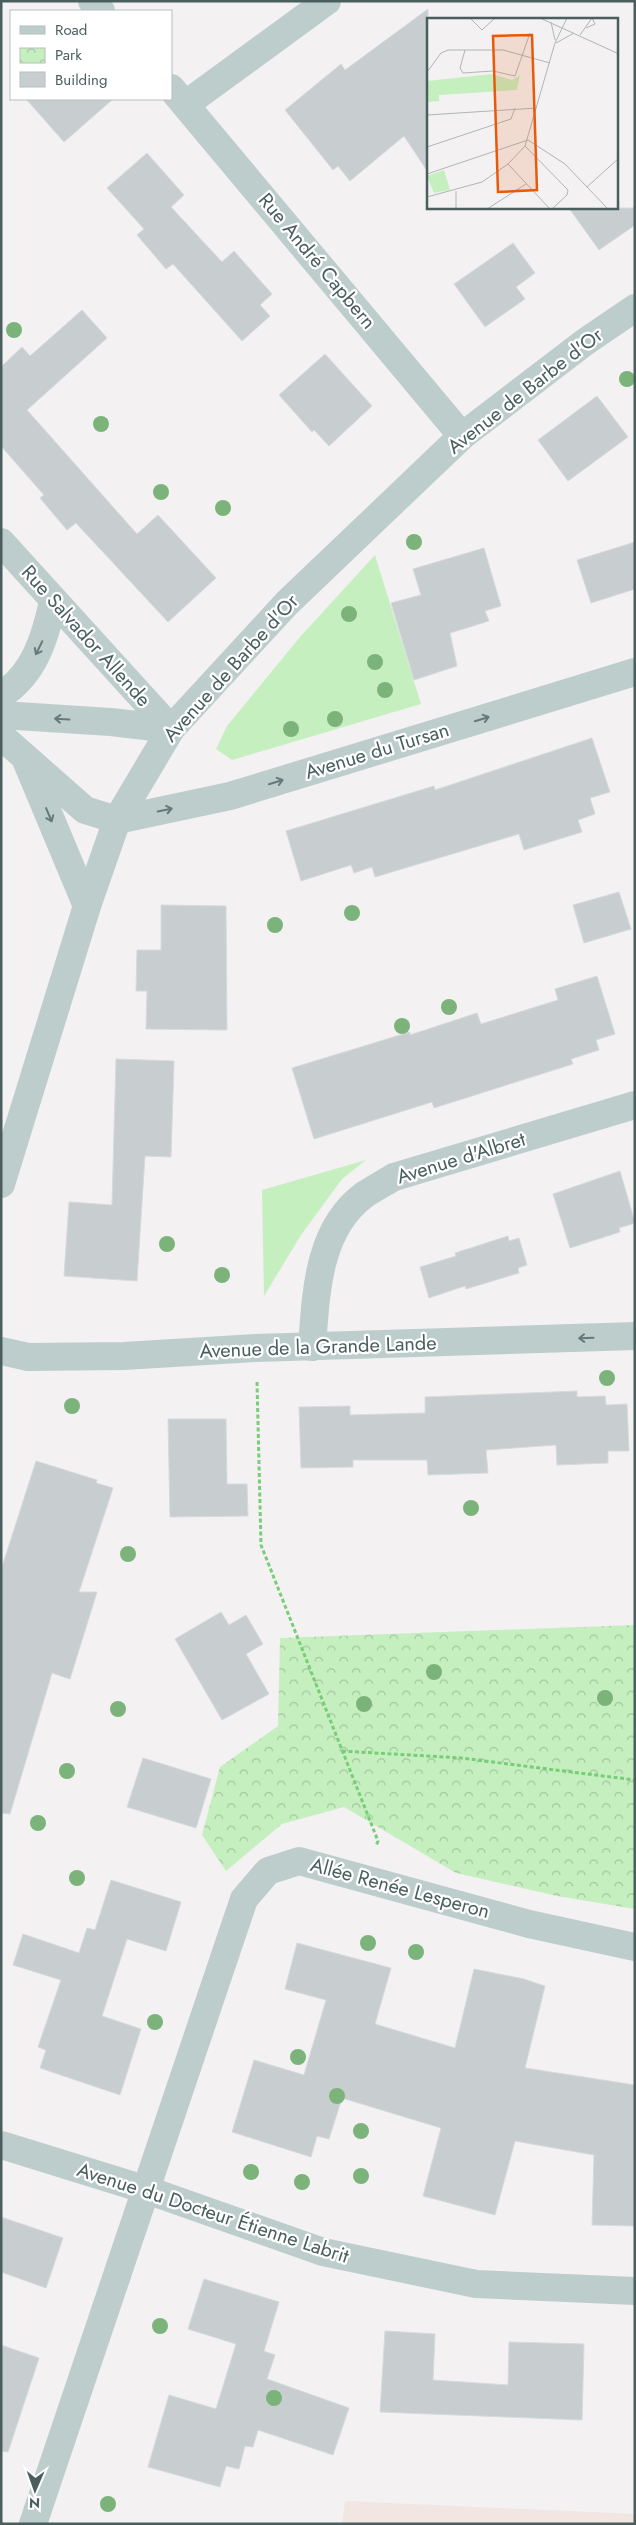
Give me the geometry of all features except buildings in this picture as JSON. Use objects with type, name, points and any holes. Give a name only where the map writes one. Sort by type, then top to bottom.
[{"type":"street","points":[[179,96],[327,1]]},
{"type":"street","name":"Rue André Capbern","points":[[179,96],[462,436]]},
{"type":"street","name":"Avenue de Barbe d'Or","points":[[1,1184],[87,906],[118,820],[171,729],[287,603],[462,436],[585,342],[635,308]]},
{"type":"street","name":"Rue Salvador Allende","points":[[1,542],[53,602],[171,729]]},
{"type":"street","points":[[1,695],[14,687],[32,664],[46,635],[53,602]]},
{"type":"street","name":"Avenue du Tursan","points":[[118,820],[230,796],[635,672]]},
{"type":"street","points":[[1,715],[111,722],[171,729]]},
{"type":"street","points":[[1,736],[86,810],[118,820]]},
{"type":"street","points":[[23,754],[87,906]]},
{"type":"street","name":"Avenue d'Albret","points":[[312,1347],[322,1260],[338,1223],[363,1196],[394,1177],[635,1105]]},
{"type":"street","name":"Avenue de la Grande Lande","points":[[1,1351],[28,1357],[124,1356],[256,1348],[635,1336]]},
{"type":"street","name":"Allée Renée Lesperon","points":[[33,2524],[244,1899],[268,1871],[299,1861],[529,1924],[635,1947]]},
{"type":"street","name":"Avenue du Docteur Étienne Labrit","points":[[1,2145],[147,2190],[323,2252],[476,2284],[635,2290]]},
{"type":"path","points":[[256,1348],[261,1544],[378,1841],[365,1878]]},
{"type":"path","points":[[342,1751],[461,1758],[635,1780]]},
{"type":"shaded area","points":[[345,2501],[635,2514],[635,2524],[342,2524]]},
{"type":"green space","points":[[375,555],[421,704],[232,760],[216,749],[227,726],[300,637]]},
{"type":"green space","points":[[366,1160],[342,1179],[301,1235],[264,1296],[262,1190]]},
{"type":"green space","points":[[635,1625],[635,1909],[557,1896],[456,1873],[344,1807],[282,1824],[226,1871],[202,1835],[220,1767],[278,1726],[280,1638]]}]
